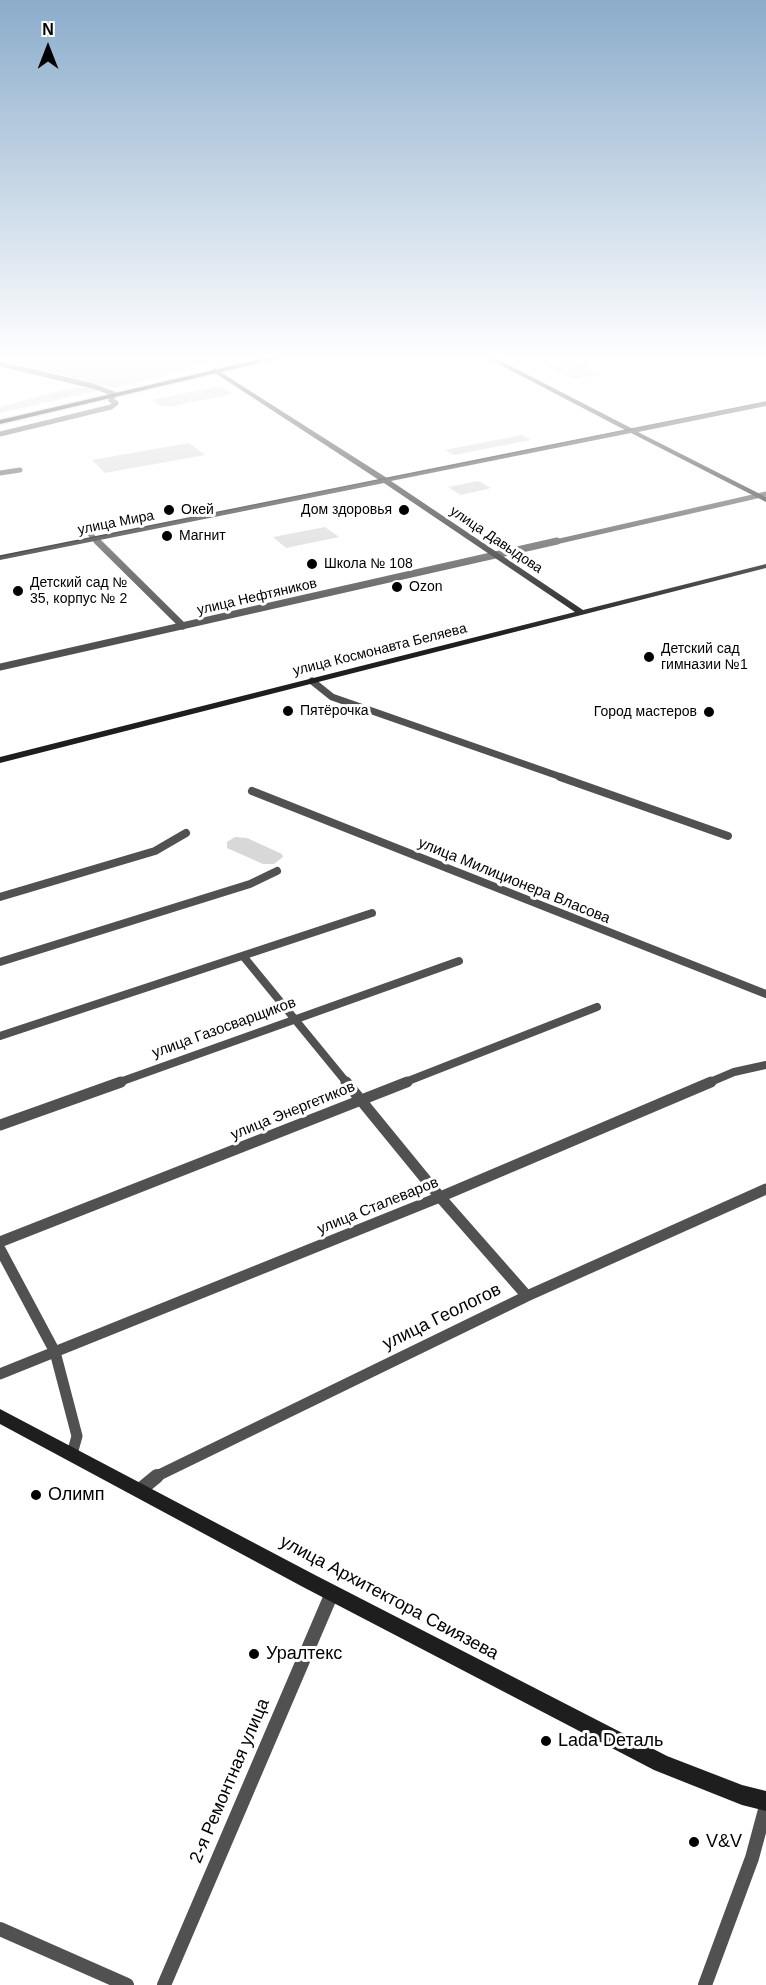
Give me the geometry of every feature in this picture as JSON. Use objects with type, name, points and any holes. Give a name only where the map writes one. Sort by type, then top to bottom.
[{"type":"main road","name":"улица Давыдова","points":[[341,452],[582,613]]},
{"type":"main road","name":"улица Мира","points":[[0,552],[92,536],[507,452]]},
{"type":"main road","name":"улица Мира","points":[[382,478],[522,452]]},
{"type":"main road","points":[[673,452],[764,497]]},
{"type":"main road","name":"улица Мира","points":[[0,558],[92,536]]},
{"type":"main road","name":"улица Космонавта Беляева","points":[[0,760],[766,566]]},
{"type":"main road","name":"улица Архитектора Свиязева","points":[[0,1416],[332,1593],[661,1763],[766,1804]]},
{"type":"street","points":[[0,473],[20,470]]},
{"type":"street","name":"улица Нефтяников","points":[[0,668],[495,554],[764,497]]},
{"type":"street","points":[[92,536],[183,626]]},
{"type":"street","points":[[312,681],[332,697],[728,836]]},
{"type":"street","name":"улица Милиционера Власова","points":[[252,791],[766,994]]},
{"type":"street","points":[[0,897],[155,851],[186,833]]},
{"type":"street","points":[[0,962],[250,884],[277,871]]},
{"type":"street","points":[[0,1036],[372,913]]},
{"type":"street","points":[[243,956],[440,1197],[527,1296]]},
{"type":"street","name":"улица Газосварщиков","points":[[0,1125],[459,961]]},
{"type":"street","name":"улица Энергетиков","points":[[0,1242],[597,1007]]},
{"type":"street","name":"улица Сталеваров","points":[[0,1374],[440,1197],[734,1072],[766,1065]]},
{"type":"street","name":"улица Геологов","points":[[140,1490],[160,1473],[527,1296],[766,1189]]},
{"type":"street","points":[[0,1250],[55,1353],[77,1436],[72,1454]]},
{"type":"street","name":"2-я Ремонтная улица","points":[[164,1985],[332,1593]]},
{"type":"street","points":[[705,1985],[752,1858],[766,1804]]},
{"type":"street","points":[[0,1929],[127,1985]]},
{"type":"shaded area","points":[[140,452],[201,452],[205,455],[105,473],[92,460]]},
{"type":"shaded area","points":[[448,452],[471,452],[454,455]]},
{"type":"shaded area","points":[[478,481],[491,488],[461,495],[448,487]]},
{"type":"shaded area","points":[[325,527],[339,537],[286,548],[273,537]]},
{"type":"shaded area","points":[[235,837],[247,838],[282,854],[283,857],[274,864],[263,864],[227,848],[227,842]]},
{"type":"tram line","points":[[0,556],[519,452]]},
{"type":"place","name":"Окей","points":[[169,510]]},
{"type":"place","name":"Дом здоровья","points":[[404,510]]},
{"type":"place","name":"Магнит","points":[[167,536]]},
{"type":"place","name":"Школа № 108","points":[[312,564]]},
{"type":"place","name":"Ozon","points":[[397,587]]},
{"type":"place","name":"Детский сад № 35, корпус № 2","points":[[18,591]]},
{"type":"place","name":"Детский сад гимназии №1","points":[[649,657]]},
{"type":"place","name":"Пятёрочка","points":[[288,711]]},
{"type":"place","name":"Город мастеров","points":[[709,712]]},
{"type":"place","name":"Олимп","points":[[36,1495]]},
{"type":"place","name":"Уралтекс","points":[[254,1654]]},
{"type":"place","name":"Lada Dеталь","points":[[546,1741]]},
{"type":"place","name":"V&V","points":[[694,1842]]}]
